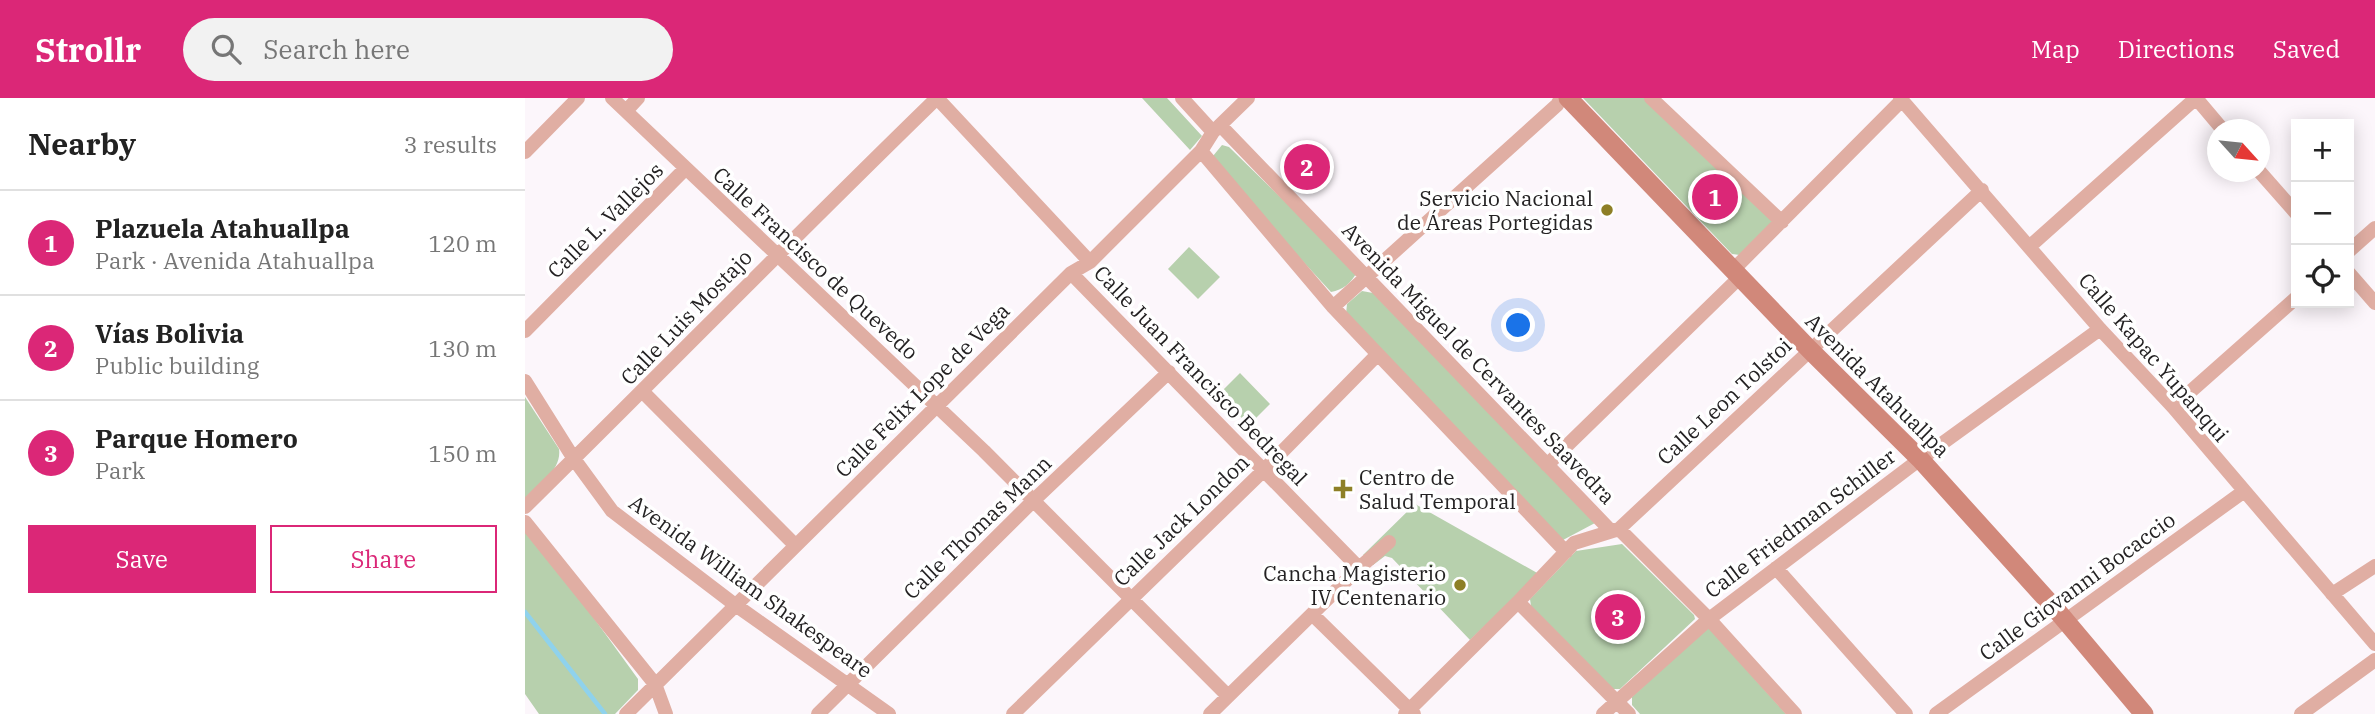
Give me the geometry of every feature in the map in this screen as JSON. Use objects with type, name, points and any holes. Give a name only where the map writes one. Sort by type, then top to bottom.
[{"type":"main road","name":"Avenida Atahuallpa","points":[[1568,98],[1809,349],[1920,459],[2065,620],[2144,714]]},
{"type":"street","points":[[525,152],[578,98]]},
{"type":"street","name":"Calle Francisco de Quevedo","points":[[612,98],[1034,500],[1228,696]]},
{"type":"street","points":[[626,111],[638,98]]},
{"type":"street","name":"Calle Luis Mostajo","points":[[525,507],[937,98]]},
{"type":"street","name":"Calle Juan Francisco Bedregal","points":[[937,98],[1090,262]]},
{"type":"street","name":"Avenida Miguel de Cervantes Saavedra","points":[[1182,98],[1366,276],[1547,465],[1709,619],[1795,714]]},
{"type":"street","name":"Calle Felix Lope de Vega","points":[[626,714],[1071,272],[1090,262],[1201,151],[1217,129],[1248,98]]},
{"type":"street","points":[[1333,307],[1557,105],[1561,98]]},
{"type":"street","points":[[1651,98],[1782,222]]},
{"type":"street","points":[[2029,247],[2196,98],[2214,119]]},
{"type":"street","points":[[1547,465],[1737,274],[1782,222],[1901,99]]},
{"type":"street","name":"Calle Kapac Yupanqui","points":[[1901,99],[2100,329],[2172,407],[2375,644]]},
{"type":"street","points":[[1201,151],[1333,307],[1566,552]]},
{"type":"street","name":"Calle L. Vallejos","points":[[525,331],[685,169]]},
{"type":"street","points":[[2269,182],[2291,207]]},
{"type":"street","name":"Calle Leon Tolstoi","points":[[1410,712],[1574,543],[1615,530],[1982,190]]},
{"type":"street","points":[[2354,247],[2375,229]]},
{"type":"street","name":"Calle Juan Francisco Bedregal","points":[[1071,272],[1359,568]]},
{"type":"street","points":[[2354,279],[2375,303]]},
{"type":"street","points":[[2172,407],[2291,302]]},
{"type":"street","name":"Calle Friedman Schiller","points":[[1603,714],[1709,619],[1920,459],[2100,329]]},
{"type":"street","name":"Calle Jack London","points":[[1013,714],[1264,470],[1377,355]]},
{"type":"street","name":"Calle Thomas Mann","points":[[818,714],[1034,500],[1169,372]]},
{"type":"street","name":"Avenida William Shakespeare","points":[[525,381],[574,458],[612,510],[734,604],[889,714]]},
{"type":"street","points":[[643,392],[795,545]]},
{"type":"street","name":"Calle Giovanni Bocaccio","points":[[1936,714],[2243,492]]},
{"type":"street","points":[[525,522],[655,684],[666,714]]},
{"type":"street","points":[[1210,714],[1389,542]]},
{"type":"street","points":[[2332,594],[2375,566]]},
{"type":"street","points":[[1776,568],[1906,714]]},
{"type":"street","points":[[1518,602],[1629,714]]},
{"type":"street","points":[[1312,614],[1410,712]]},
{"type":"street","points":[[2301,714],[2375,660]]},
{"type":"green space","points":[[1142,98],[1167,98],[1202,136],[1190,150]]},
{"type":"green space","points":[[1583,98],[1647,98],[1775,220],[1740,255],[1732,254]]},
{"type":"green space","points":[[1222,145],[1229,147],[1357,272],[1349,283],[1331,292],[1233,185],[1213,156]]},
{"type":"green space","points":[[1189,247],[1220,277],[1198,299],[1168,269]]},
{"type":"green space","points":[[1362,291],[1373,293],[1595,523],[1563,540],[1346,314],[1347,304]]},
{"type":"green space","points":[[1240,373],[1270,404],[1249,425],[1218,395]]},
{"type":"green space","points":[[525,397],[559,449],[559,457],[553,470],[525,498]]},
{"type":"green space","points":[[1415,504],[1539,574],[1470,640],[1392,558],[1385,556],[1373,565],[1363,555]]},
{"type":"green space","points":[[525,526],[638,679],[638,690],[615,714],[539,714],[525,694]]},
{"type":"green space","points":[[1622,544],[1695,619],[1620,689],[1613,689],[1531,606],[1530,599],[1576,551]]},
{"type":"green space","points":[[1706,628],[1710,629],[1786,714],[1640,714],[1632,705],[1632,697]]},
{"type":"waterway","points":[[525,612],[605,714]]},
{"type":"place","name":"Vías Bolivia","points":[[1307,167]]},
{"type":"place","name":"Plazuela Atahuallpa","points":[[1715,197]]},
{"type":"place","name":"Servicio Nacional de Áreas Portegidas","points":[[1607,210]]},
{"type":"place","name":"Centro de Salud Temporal","points":[[1343,489]]},
{"type":"place","name":"Cancha Magisterio IV Centenario","points":[[1460,585]]},
{"type":"place","name":"Parque Homero","points":[[1618,617]]}]
